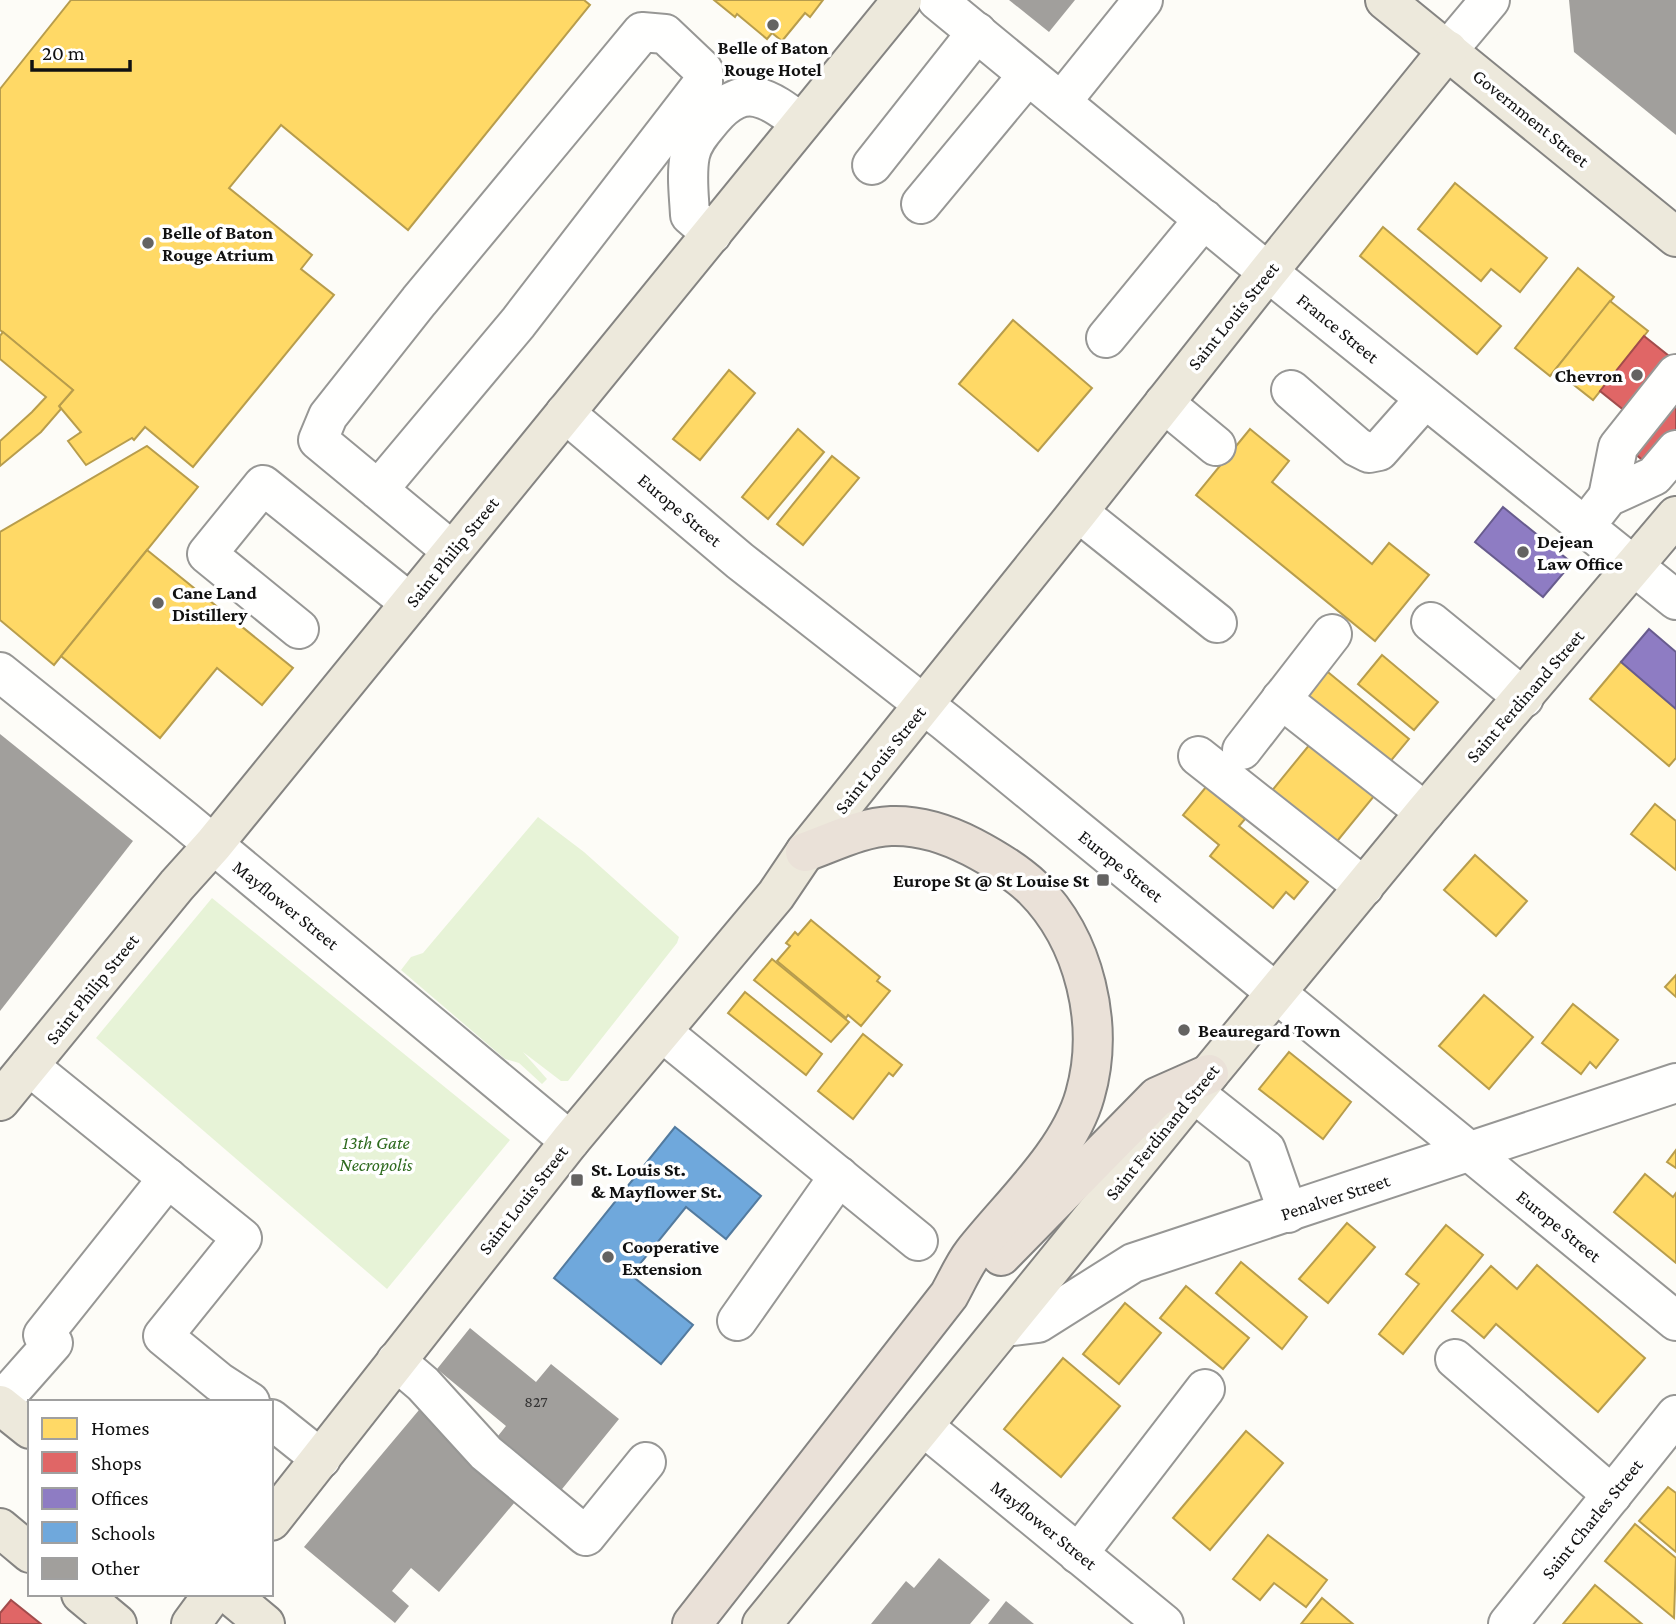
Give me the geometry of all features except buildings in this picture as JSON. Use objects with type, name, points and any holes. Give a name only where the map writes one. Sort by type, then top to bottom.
[{"type":"highway","points":[[692,1624],[949,1295],[971,1256],[1047,1166],[1085,1096],[1093,1037],[1084,975],[1076,953],[1057,920],[1034,889],[985,853],[955,838],[925,829],[890,826],[856,834],[805,852]]},
{"type":"highway","points":[[949,1295],[988,1269],[1157,1097],[1202,1083]]},
{"type":"main road","name":"Saint Philip Street","points":[[0,1101],[213,845],[902,0]]},
{"type":"main road","name":"Government Street","points":[[1385,0],[1676,237]]},
{"type":"main road","name":"Saint Louis Street","points":[[273,1519],[570,1141],[776,895],[805,852],[1448,50]]},
{"type":"main road","name":"Saint Ferdinand Street","points":[[762,1624],[1425,812],[1676,516]]},
{"type":"main road","points":[[0,1404],[28,1427]]},
{"type":"main road","points":[[83,1596],[117,1624]]},
{"type":"main road","points":[[191,1624],[212,1596]]},
{"type":"main road","points":[[231,1596],[265,1624]]},
{"type":"street","name":"France Street","points":[[937,0],[1268,272],[1676,600]]},
{"type":"street","points":[[1061,102],[1143,0]]},
{"type":"street","name":"Saint Louis Street","points":[[1448,50],[1490,0]]},
{"type":"street","points":[[452,551],[318,440],[328,416],[419,301],[642,32],[665,34],[703,69],[704,83],[682,135]]},
{"type":"street","points":[[872,165],[977,32]]},
{"type":"street","points":[[921,204],[1028,75]]},
{"type":"street","points":[[378,490],[518,323],[682,135],[723,107],[751,96],[769,100],[801,123]]},
{"type":"street","points":[[682,135],[691,152],[688,167],[690,215],[712,234]]},
{"type":"street","points":[[1106,338],[1204,219]]},
{"type":"street","points":[[1291,390],[1357,447],[1368,453],[1378,451],[1425,399]]},
{"type":"street","points":[[1608,497],[1618,447],[1666,391]]},
{"type":"street","points":[[1164,402],[1216,446]]},
{"type":"street","name":"Europe Street","points":[[565,412],[740,561],[924,705],[1676,1321]]},
{"type":"street","points":[[1585,526],[1608,497],[1670,468]]},
{"type":"street","points":[[299,629],[207,554],[263,485],[410,603]]},
{"type":"street","points":[[1078,512],[1217,623]]},
{"type":"street","points":[[1431,622],[1524,698]]},
{"type":"street","points":[[1242,750],[1332,634]]},
{"type":"street","name":"Mayflower Street","points":[[0,672],[570,1141]]},
{"type":"street","points":[[1282,699],[1425,812]]},
{"type":"street","points":[[1198,756],[1364,887]]},
{"type":"street","points":[[662,1032],[918,1241]]},
{"type":"street","points":[[29,1066],[242,1238],[163,1336],[219,1382],[247,1400]]},
{"type":"street","points":[[1202,1083],[1266,1150],[1288,1213]]},
{"type":"street","name":"Penalver Street","points":[[1004,1327],[1038,1323],[1133,1263],[1676,1083]]},
{"type":"street","points":[[737,1321],[839,1176]]},
{"type":"street","points":[[0,1404],[52,1343],[43,1335],[168,1178]]},
{"type":"street","points":[[1455,1359],[1612,1495]]},
{"type":"street","points":[[396,1361],[423,1384],[486,1453],[586,1536],[646,1462]]},
{"type":"street","points":[[1078,1553],[1205,1389]]},
{"type":"street","name":"Saint Charles Street","points":[[1508,1624],[1676,1415]]},
{"type":"street","points":[[273,1421],[321,1460]]},
{"type":"street","name":"Mayflower Street","points":[[923,1426],[1164,1624]]},
{"type":"green space","points":[[538,817],[584,852],[679,937],[568,1081],[561,1081],[523,1052],[547,1079],[542,1084],[519,1063],[505,1059],[401,970],[411,957],[423,953]]},
{"type":"green space","name":"13th Gate Necropolis","points":[[212,898],[510,1140],[387,1289],[96,1038]]},
{"type":"place","name":"Belle of Baton Rouge Hotel","points":[[773,25]]},
{"type":"place","name":"Belle of Baton Rouge Atrium","points":[[148,243]]},
{"type":"place","name":"Chevron","points":[[1637,375]]},
{"type":"place","name":"Dejean Law Office","points":[[1523,552]]},
{"type":"place","name":"Cane Land Distillery","points":[[158,603]]},
{"type":"place","name":"Europe St @ St Louise St","points":[[1103,880]]},
{"type":"place","name":"Beauregard Town","points":[[1184,1030]]},
{"type":"place","name":"St. Louis St. & Mayflower St.","points":[[577,1180]]},
{"type":"place","name":"Cooperative Extension","points":[[608,1257]]}]
